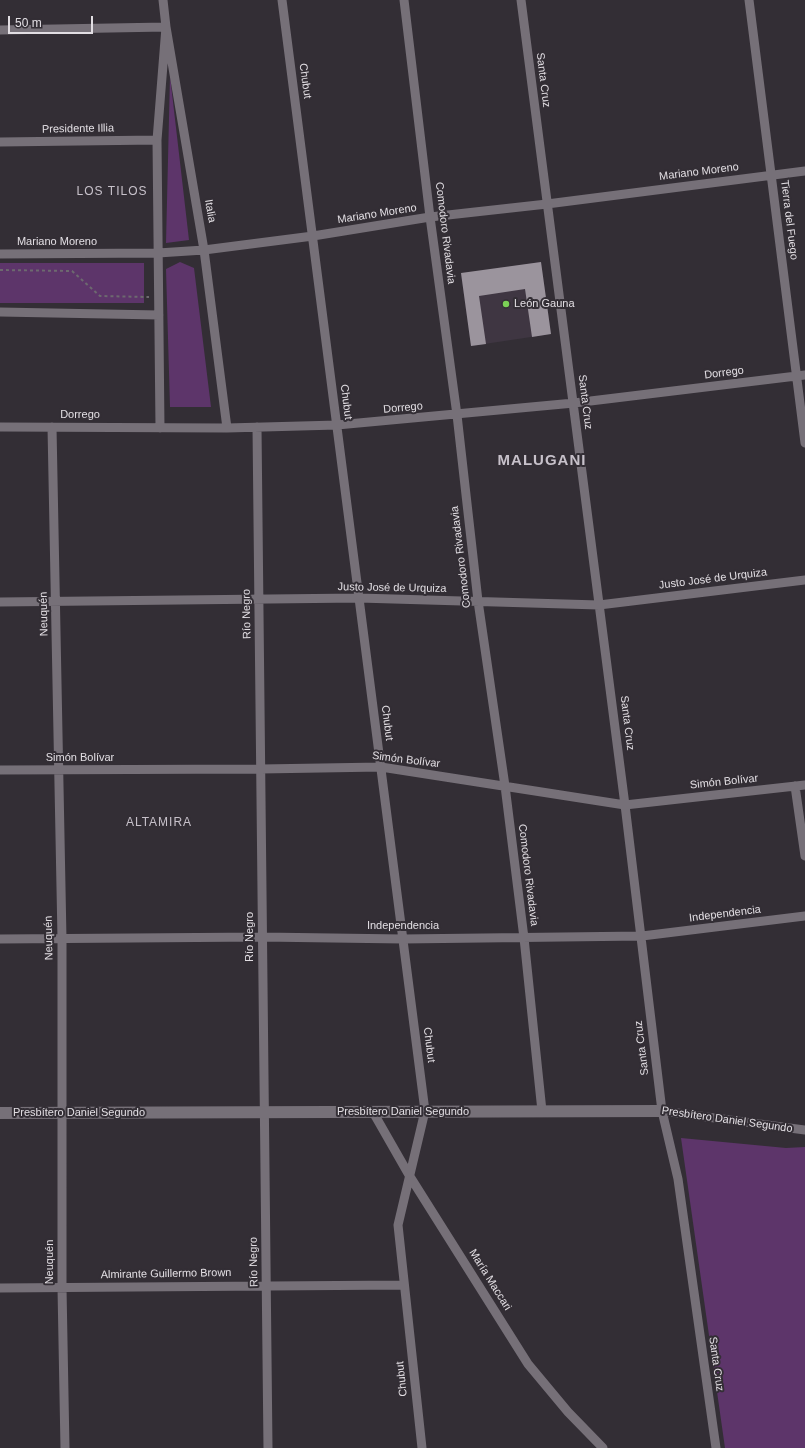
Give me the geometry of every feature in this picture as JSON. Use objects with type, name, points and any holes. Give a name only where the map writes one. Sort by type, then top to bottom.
[{"type":"main road","name":"Presbítero Daniel Segundo","points":[[0,1113],[662,1111]]},
{"type":"street","name":"Italia","points":[[163,0],[166,27],[204,250],[227,428]]},
{"type":"street","name":"Chubut","points":[[282,0],[425,1112],[398,1225],[422,1448]]},
{"type":"street","name":"Comodoro Rivadavia","points":[[404,0],[430,218],[457,415],[478,601],[505,786],[524,938],[542,1111]]},
{"type":"street","name":"Santa Cruz","points":[[521,0],[642,936],[662,1111],[678,1179],[716,1448]]},
{"type":"street","name":"Tierra del Fuego","points":[[749,0],[772,175],[801,375],[805,443]]},
{"type":"street","points":[[0,30],[166,27],[157,140],[160,428]]},
{"type":"street","name":"Presidente Illia","points":[[0,142],[157,140]]},
{"type":"street","name":"Mariano Moreno","points":[[0,254],[158,254],[204,250],[313,236],[430,218],[805,171]]},
{"type":"street","points":[[0,312],[159,314]]},
{"type":"street","name":"Dorrego","points":[[0,427],[227,428],[337,426],[574,403],[801,375]]},
{"type":"street","name":"Río Negro","points":[[257,427],[268,1448]]},
{"type":"street","name":"Neuquén","points":[[52,428],[62,939],[62,1288],[65,1448]]},
{"type":"street","name":"Justo José de Urquiza","points":[[0,602],[359,598],[599,605],[805,580]]},
{"type":"street","name":"Simón Bolívar","points":[[0,770],[381,767],[625,805],[800,785]]},
{"type":"street","points":[[800,785],[805,856]]},
{"type":"street","name":"Independencia","points":[[0,939],[262,937],[403,939],[642,936],[805,916]]},
{"type":"street","name":"Presbítero Daniel Segundo","points":[[662,1111],[805,1130]]},
{"type":"street","name":"María Maccari","points":[[373,1112],[409,1175],[528,1364],[568,1412],[603,1448]]},
{"type":"street","name":"Almirante Guillermo Brown","points":[[0,1288],[404,1285]]},
{"type":"path","points":[[0,270],[72,271],[100,296],[158,297]]},
{"type":"shaded area","points":[[170,76],[189,240],[166,243]]},
{"type":"shaded area","points":[[180,262],[194,268],[211,407],[170,407],[166,269]]},
{"type":"shaded area","name":"León Gauna","points":[[541,262],[551,334],[471,346],[461,274]]},
{"type":"shaded area","points":[[0,263],[144,263],[144,303],[0,303]]},
{"type":"shaded area","points":[[681,1138],[786,1148],[805,1147],[805,1448],[725,1448]]},
{"type":"building","name":"León Gauna","points":[[541,262],[551,334],[532,337],[525,289],[479,296],[486,344],[471,346],[461,273]]},
{"type":"place","name":"León Gauna","points":[[506,304]]},
{"type":"district","name":"LOS TILOS","points":[[112,192]]},
{"type":"district","name":"MALUGANI","points":[[542,461]]},
{"type":"district","name":"ALTAMIRA","points":[[159,823]]}]
